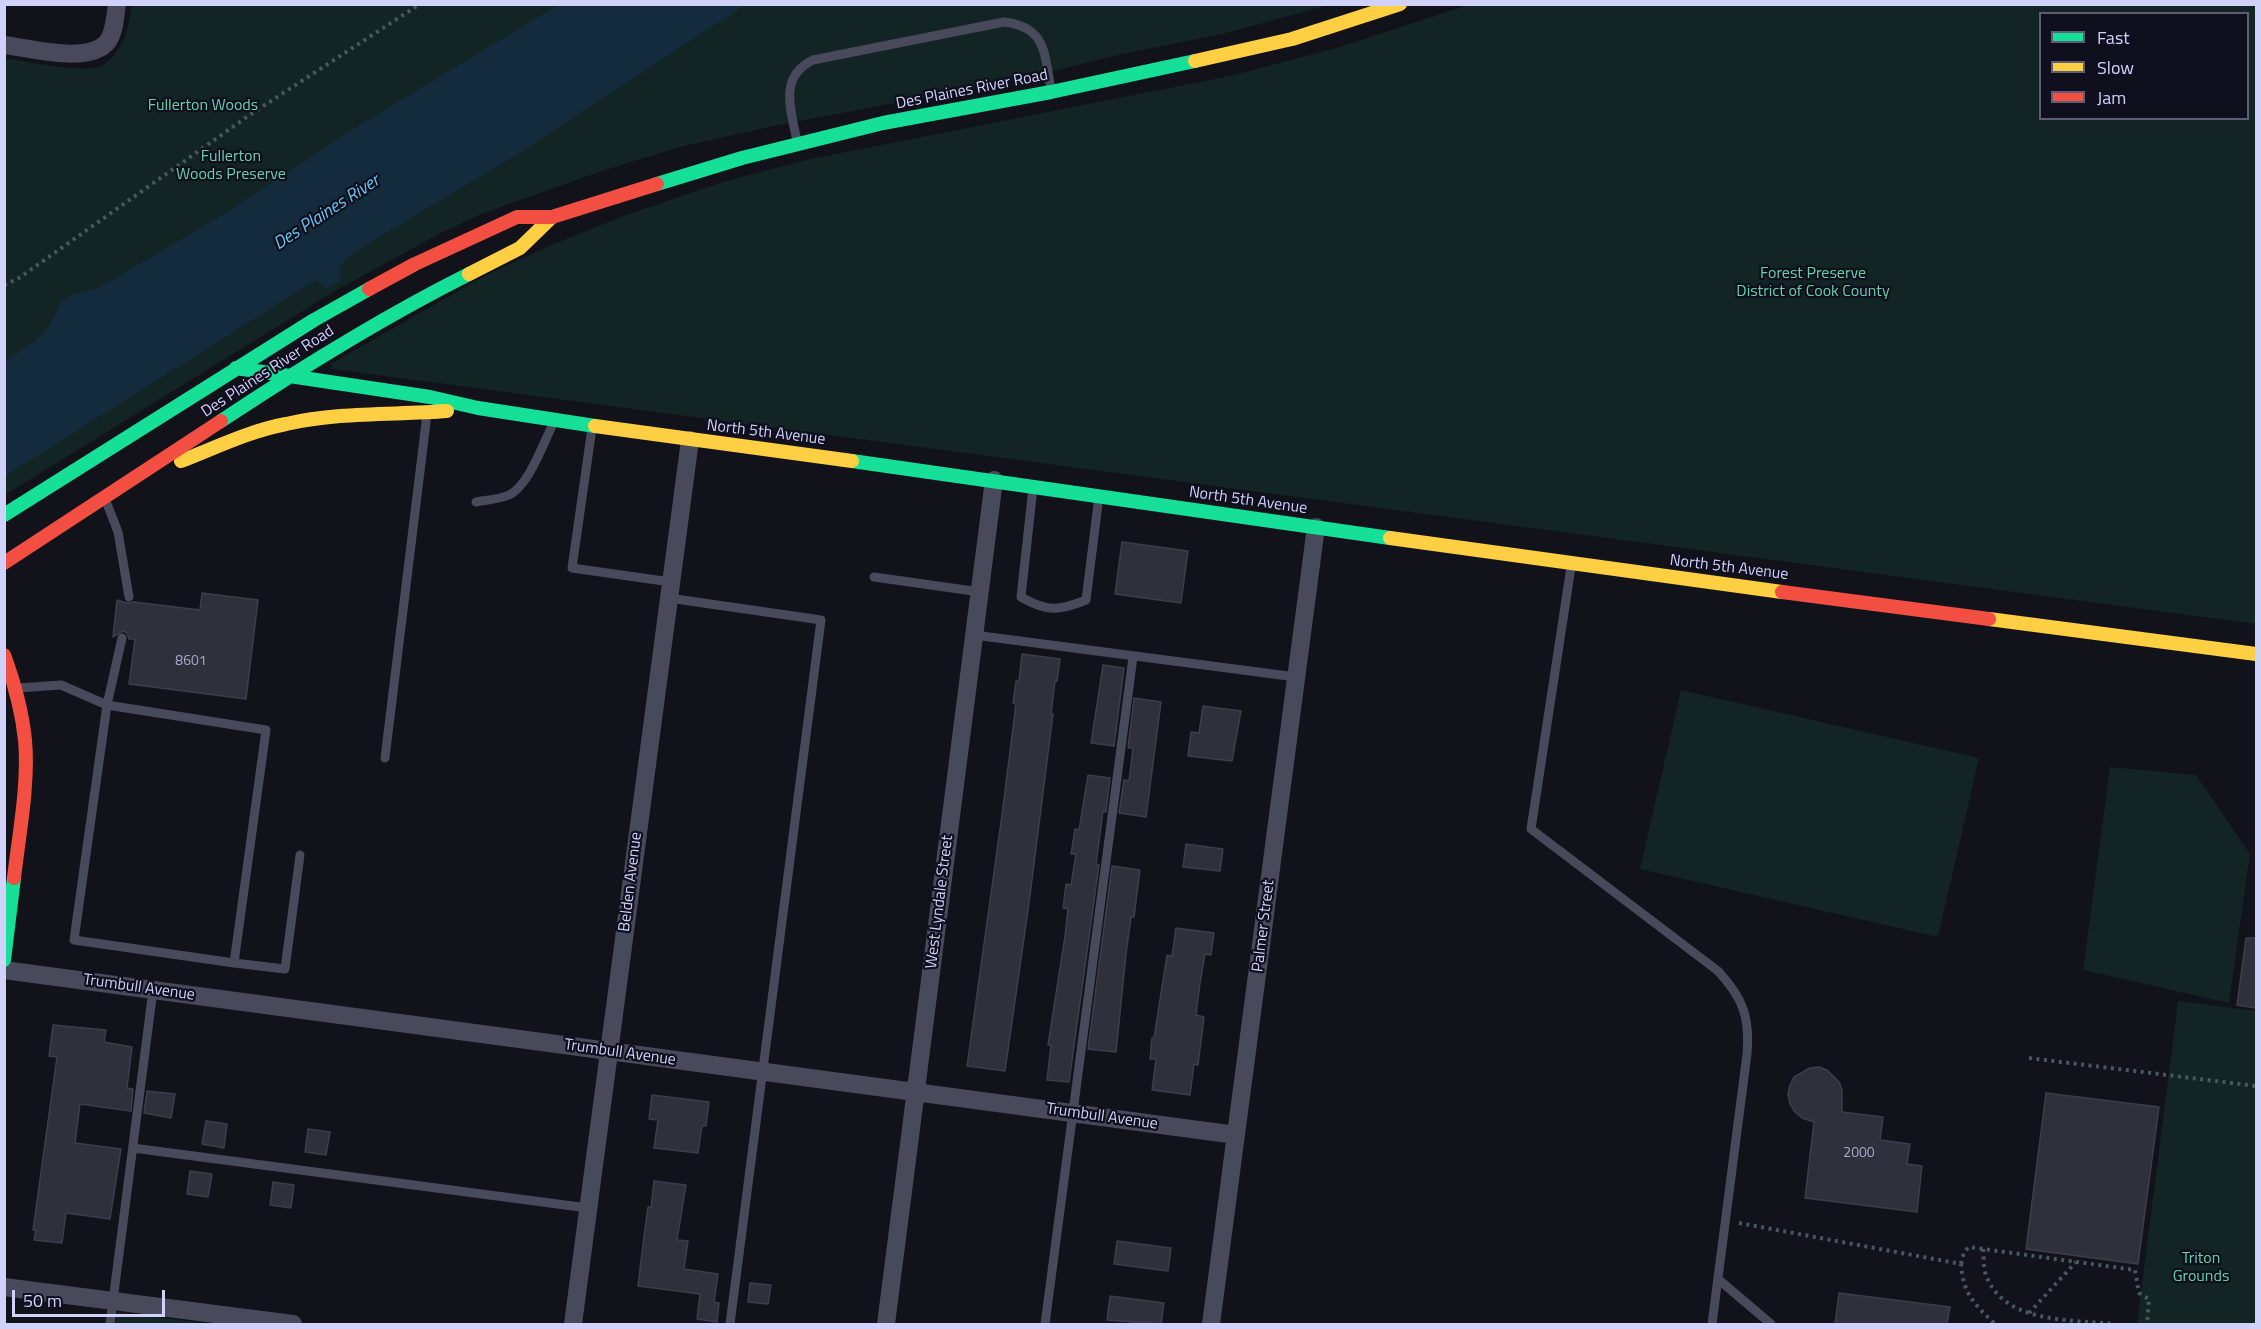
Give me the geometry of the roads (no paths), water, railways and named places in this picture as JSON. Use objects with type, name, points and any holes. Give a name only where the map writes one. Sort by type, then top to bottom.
[{"type":"main road","name":"Des Plaines River Road","points":[[4,515],[314,320],[415,264],[517,218],[552,217],[742,158],[883,123],[1051,92],[1281,41],[1400,4]]},
{"type":"main road","name":"Des Plaines River Road","points":[[4,562],[291,377],[411,303],[520,248],[552,217]]},
{"type":"main road","name":"North 5th Avenue","points":[[236,368],[690,440],[1033,485],[1571,564],[2256,654]]},
{"type":"main road","points":[[136,478],[261,431],[297,421],[350,415],[478,408]]},
{"type":"main road","points":[[4,655],[15,688],[25,742],[8,890],[4,960]]},
{"type":"street","points":[[4,45],[72,54],[91,52],[100,48],[108,40],[117,4]]},
{"type":"street","name":"Belden Avenue","points":[[573,1324],[690,440]]},
{"type":"street","name":"West Lyndale Street","points":[[886,1324],[994,480]]},
{"type":"street","name":"Palmer Street","points":[[1211,1324],[1316,527]]},
{"type":"street","name":"Trumbull Avenue","points":[[4,970],[1236,1135]]},
{"type":"street","points":[[4,1287],[293,1324]]},
{"type":"lane","points":[[798,144],[789,89],[796,72],[802,65],[813,60],[998,23],[1018,23],[1031,30],[1042,46],[1051,92]]},
{"type":"lane","points":[[385,758],[430,397]]},
{"type":"lane","points":[[476,502],[510,495],[517,490],[526,479],[555,420]]},
{"type":"lane","points":[[592,426],[572,568],[821,620],[730,1324]]},
{"type":"lane","points":[[1033,485],[1021,597],[1038,607],[1064,609],[1086,600],[1100,495]]},
{"type":"lane","points":[[105,499],[118,532],[129,597]]},
{"type":"lane","points":[[1571,564],[1531,829],[1718,971],[1740,999],[1746,1014],[1749,1034],[1748,1054],[1712,1324]]},
{"type":"lane","points":[[874,577],[980,592]]},
{"type":"lane","points":[[974,635],[1296,677]]},
{"type":"lane","points":[[122,638],[107,705],[74,940],[285,969],[300,855]]},
{"type":"lane","points":[[1045,1324],[1132,657]]},
{"type":"lane","points":[[15,688],[61,685],[107,705],[266,730],[234,963]]},
{"type":"lane","points":[[110,1324],[153,990]]},
{"type":"lane","points":[[133,1148],[588,1208]]},
{"type":"lane","points":[[1718,1279],[1771,1324]]},
{"type":"water","name":"Des Plaines River","points":[[560,4],[745,5],[516,155],[354,252],[339,267],[341,281],[327,288],[317,280],[303,288],[5,476],[5,362],[35,341],[49,327],[62,301],[74,294],[99,288],[224,214],[360,125]]},
{"type":"park label","name":"Fullerton Woods","points":[[203,106]]},
{"type":"park label","name":"Fullerton Woods Preserve","points":[[231,166]]},
{"type":"park label","name":"Forest Preserve District of Cook County","points":[[1813,283]]},
{"type":"park label","name":"Triton Grounds","points":[[2201,1268]]}]
